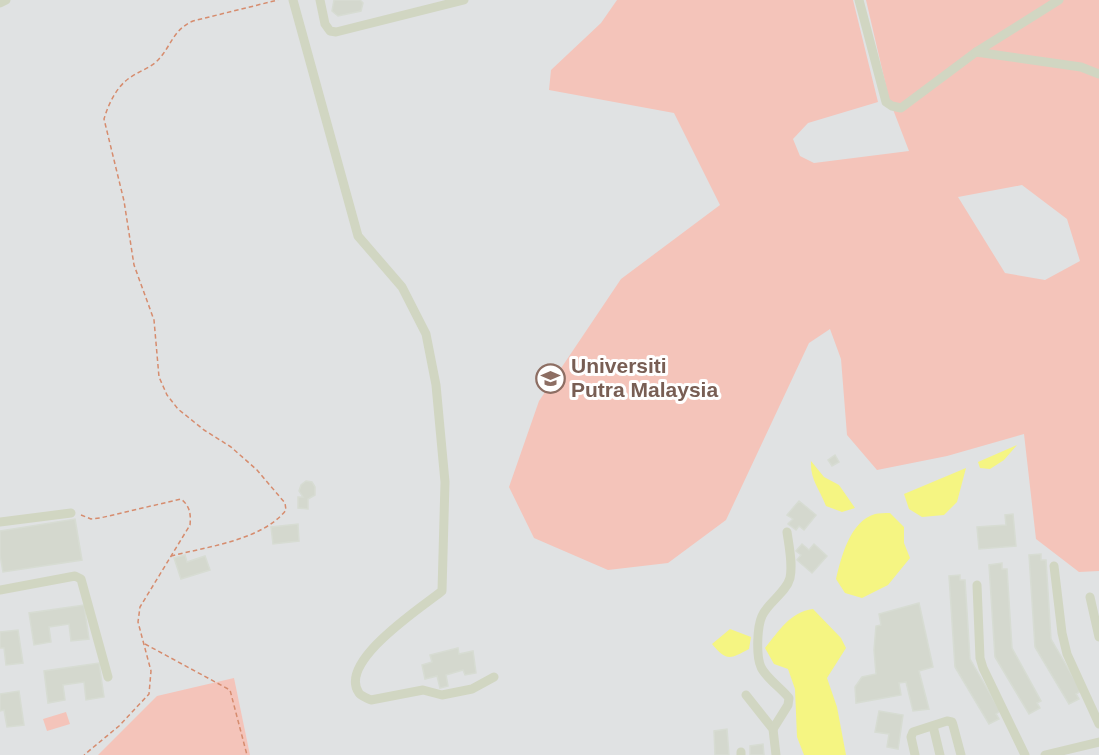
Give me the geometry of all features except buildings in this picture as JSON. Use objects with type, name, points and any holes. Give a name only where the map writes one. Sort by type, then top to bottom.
[{"type":"street","points":[[0,3],[6,0]]},
{"type":"street","points":[[293,0],[358,236],[402,287],[426,334],[436,385],[445,482],[442,591],[375,644],[357,671],[356,685],[359,693],[370,700],[423,690],[442,695],[472,689],[494,677]]},
{"type":"street","points":[[320,0],[325,24],[330,31],[336,32],[464,0]]},
{"type":"street","points":[[859,0],[886,102],[901,108],[976,51],[1059,0]]},
{"type":"street","points":[[976,51],[1081,67],[1099,74]]},
{"type":"street","points":[[0,522],[71,513]]},
{"type":"street","points":[[773,729],[788,705],[789,698],[780,686],[762,670],[759,663],[758,644],[762,615],[789,580],[787,532]]},
{"type":"street","points":[[1054,566],[1062,633],[1067,654],[1099,724]]},
{"type":"street","points":[[0,590],[75,576],[81,579],[108,676]]},
{"type":"street","points":[[977,585],[982,668],[1025,755]]},
{"type":"street","points":[[1090,597],[1099,637]]},
{"type":"street","points":[[746,695],[773,729],[776,755]]},
{"type":"street","points":[[915,755],[913,732],[947,721],[952,722],[961,755]]},
{"type":"street","points":[[933,726],[940,755]]},
{"type":"street","points":[[1045,755],[1099,742]]},
{"type":"path","points":[[171,556],[252,534],[279,519],[286,510],[285,503],[257,470],[231,447],[178,409],[166,395],[159,377],[154,320],[134,265],[124,201],[104,118],[119,87],[127,79],[158,60],[173,36],[184,25],[278,0]]},
{"type":"path","points":[[71,513],[91,519],[181,499],[188,504],[191,517],[190,525],[140,607],[138,622],[151,671],[149,694],[119,726],[84,755]]},
{"type":"path","points":[[144,644],[230,690],[247,755]]},
{"type":"shaded area","name":"Universiti Putra Malaysia","points":[[0,0],[1099,0],[1099,755],[0,755]]},
{"type":"shaded area","points":[[617,0],[853,0],[878,102],[808,123],[793,139],[800,156],[814,163],[909,151],[889,99],[866,0],[1099,0],[1099,571],[1079,572],[1036,539],[1024,434],[947,456],[877,470],[847,435],[841,359],[830,329],[809,343],[726,520],[668,563],[608,570],[534,538],[509,487],[539,401],[621,279],[720,205],[674,113],[549,90],[551,70],[601,23]],"holes":[[[1022,185],[1067,219],[1080,261],[1045,280],[1005,273],[958,197]]]},
{"type":"shaded area","points":[[1017,445],[1004,460],[990,469],[980,468],[978,462]]},
{"type":"shaded area","points":[[811,461],[824,477],[839,485],[855,508],[842,512],[826,506],[813,479]]},
{"type":"shaded area","points":[[966,468],[957,502],[944,515],[922,517],[909,509],[904,494]]},
{"type":"shaded area","points":[[890,513],[904,527],[904,543],[910,558],[888,585],[862,598],[845,593],[836,579],[844,551],[853,532],[866,518],[875,514]]},
{"type":"shaded area","points":[[813,609],[841,638],[846,648],[827,678],[837,707],[846,755],[804,755],[797,737],[795,689],[788,669],[774,664],[765,648],[791,618]]},
{"type":"shaded area","points":[[730,629],[751,637],[749,649],[733,657],[721,654],[712,644]]},
{"type":"shaded area","points":[[234,678],[250,755],[98,755],[157,696]]},
{"type":"shaded area","points":[[66,712],[70,724],[47,731],[43,719]]},
{"type":"place","name":"Universiti Putra Malaysia","points":[[550,378]]}]
